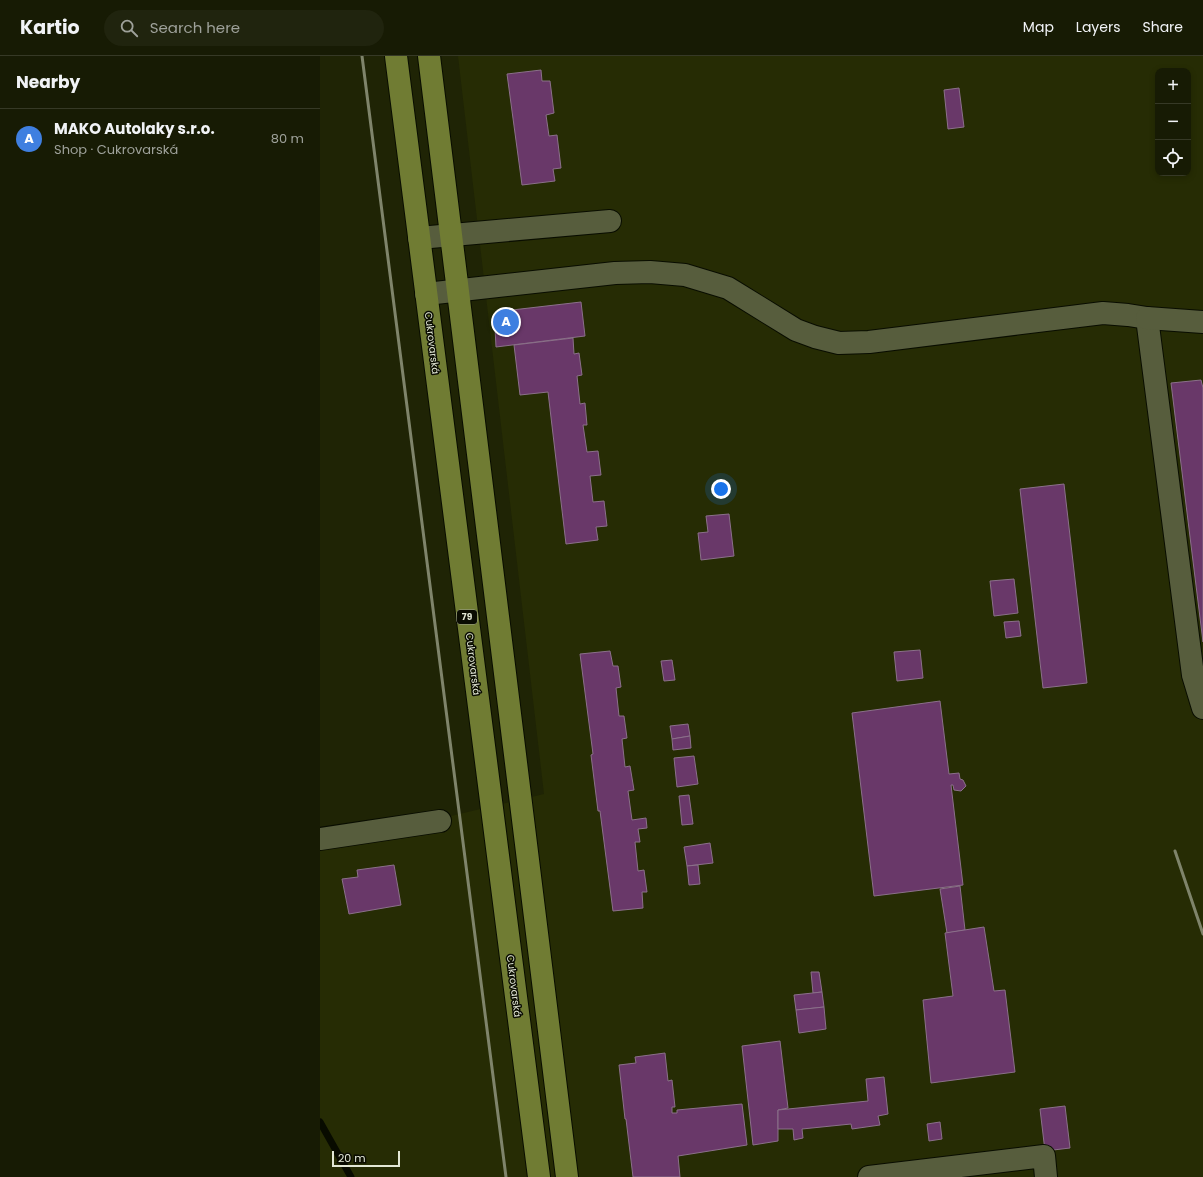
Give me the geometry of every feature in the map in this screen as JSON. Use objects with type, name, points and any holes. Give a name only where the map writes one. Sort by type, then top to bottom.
[{"type":"main road","name":"Cukrovarská","points":[[396,56],[539,1177]]},
{"type":"main road","points":[[429,56],[567,1177]]},
{"type":"street","points":[[419,238],[610,221]]},
{"type":"street","points":[[426,294],[615,274],[650,272],[685,275],[728,288],[796,330],[815,337],[839,343],[868,342],[1103,313],[1203,322]]},
{"type":"street","points":[[1147,318],[1193,675],[1203,708]]},
{"type":"street","points":[[320,839],[440,821]]},
{"type":"street","points":[[869,1177],[970,1171],[1044,1156],[1046,1177]]},
{"type":"shaded area","points":[[458,56],[1203,56],[1203,1177],[320,1177],[320,847],[544,794]]},
{"type":"building","points":[[541,70],[542,81],[550,81],[554,113],[546,115],[549,136],[557,135],[561,168],[553,169],[555,181],[522,185],[507,74]]},
{"type":"building","points":[[959,88],[964,127],[948,129],[944,90]]},
{"type":"building","points":[[581,302],[585,336],[496,347],[495,328],[503,317],[512,310]]},
{"type":"building","points":[[573,338],[574,354],[579,353],[582,375],[577,376],[580,404],[585,403],[587,425],[583,425],[587,452],[598,451],[601,475],[590,476],[593,502],[604,501],[607,526],[596,527],[598,540],[566,544],[548,392],[520,395],[514,345]]},
{"type":"building","points":[[1201,380],[1203,388],[1203,642],[1171,383]]},
{"type":"building","points":[[1064,484],[1087,683],[1043,688],[1020,489]]},
{"type":"building","points":[[729,514],[734,556],[701,560],[698,533],[708,532],[706,516]]},
{"type":"building","points":[[1014,579],[1018,613],[994,616],[990,581]]},
{"type":"building","points":[[1019,621],[1021,636],[1006,638],[1004,622]]},
{"type":"building","points":[[920,650],[923,678],[897,681],[894,652]]},
{"type":"building","points":[[610,651],[613,666],[618,666],[621,687],[616,688],[619,716],[624,716],[627,738],[622,739],[625,767],[630,766],[634,790],[628,791],[632,820],[646,818],[647,828],[638,829],[640,842],[635,842],[638,871],[644,870],[647,892],[642,892],[643,908],[613,911],[600,811],[598,811],[591,755],[593,754],[580,654]]},
{"type":"building","points":[[672,660],[675,680],[664,681],[661,661]]},
{"type":"building","points":[[940,701],[949,774],[959,773],[960,779],[963,780],[966,786],[961,791],[954,790],[953,785],[951,785],[963,885],[874,896],[852,713]]},
{"type":"building","points":[[688,724],[690,736],[672,739],[670,726]]},
{"type":"building","points":[[690,736],[691,748],[673,750],[672,739]]},
{"type":"building","points":[[694,756],[698,784],[677,787],[674,758]]},
{"type":"building","points":[[689,795],[693,824],[682,825],[679,796]]},
{"type":"building","points":[[710,843],[713,863],[687,866],[684,847]]},
{"type":"building","points":[[394,865],[401,905],[349,914],[342,879],[358,877],[357,870]]},
{"type":"building","points":[[698,865],[700,884],[689,885],[687,866]]},
{"type":"building","points":[[960,886],[965,930],[947,933],[940,889]]},
{"type":"building","points":[[984,927],[994,991],[1005,990],[1015,1072],[931,1083],[923,1000],[953,996],[945,933]]},
{"type":"building","points":[[811,972],[819,972],[822,992],[813,993]]},
{"type":"building","points":[[822,992],[824,1007],[796,1010],[794,995]]},
{"type":"building","points":[[824,1007],[826,1029],[799,1033],[796,1010]]},
{"type":"building","points":[[780,1041],[788,1108],[778,1110],[778,1141],[753,1145],[742,1046]]},
{"type":"building","points":[[665,1053],[668,1081],[672,1080],[675,1107],[672,1107],[672,1113],[677,1113],[677,1110],[742,1104],[747,1145],[678,1156],[680,1177],[633,1177],[619,1065],[636,1063],[635,1057]]},
{"type":"building","points":[[884,1077],[888,1114],[878,1116],[880,1125],[852,1129],[851,1124],[802,1129],[803,1138],[794,1140],[793,1129],[778,1129],[778,1110],[868,1101],[866,1079]]},
{"type":"building","points":[[1065,1106],[1070,1148],[1045,1151],[1040,1109]]},
{"type":"building","points":[[940,1122],[942,1139],[929,1141],[927,1124]]},
{"type":"waterway","points":[[320,1122],[351,1177]]},
{"type":"railway","points":[[362,56],[506,1177]]},
{"type":"railway","points":[[1175,851],[1203,934]]},
{"type":"place","name":"MAKO Autolaky s.r.o.","points":[[506,322]]}]
